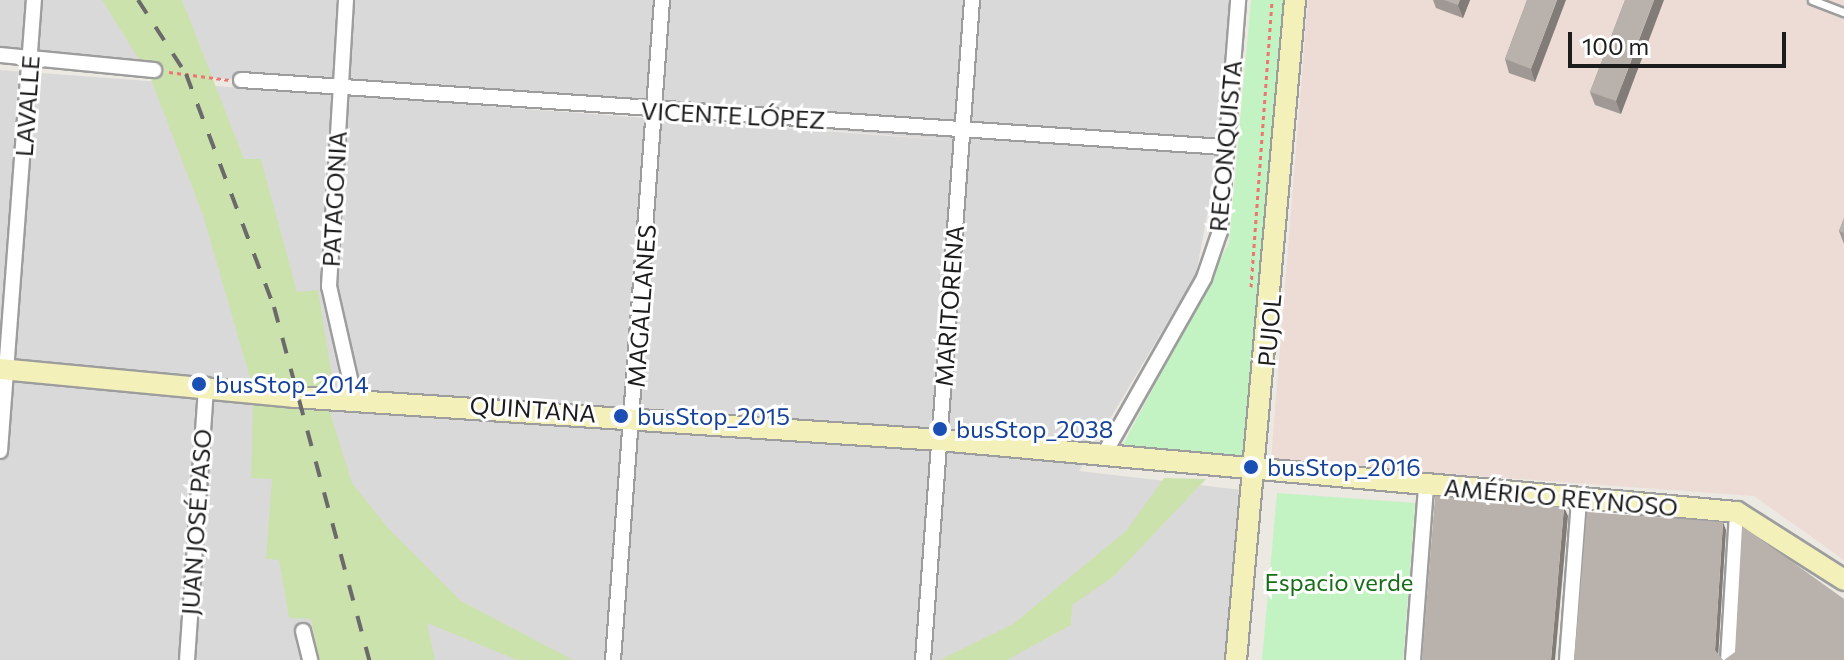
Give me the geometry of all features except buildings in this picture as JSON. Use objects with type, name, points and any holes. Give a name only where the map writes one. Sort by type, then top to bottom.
[{"type":"street","name":"LAVALLE","points":[[0,451],[3,369],[34,0]]},
{"type":"street","name":"PATAGONIA","points":[[346,0],[329,286],[354,396]]},
{"type":"street","name":"MAGALLANES","points":[[613,660],[662,0]]},
{"type":"street","name":"MARITORENA","points":[[923,660],[972,0]]},
{"type":"street","name":"RECONQUISTA","points":[[1103,456],[1204,278],[1220,231],[1238,0]]},
{"type":"street","name":"PUJOL","points":[[1236,660],[1258,467],[1295,0]]},
{"type":"street","points":[[0,55],[154,70]]},
{"type":"street","name":"VICENTE LÓPEZ","points":[[241,80],[340,84],[656,112],[962,128],[1225,147]]},
{"type":"street","name":"QUINTANA","points":[[3,369],[206,385],[294,397],[354,396],[1258,467]]},
{"type":"street","name":"JUAN JOSÉ PASO","points":[[187,660],[206,385]]},
{"type":"street","name":"AMÉRICO REYNOSO","points":[[1258,467],[1426,486],[1737,512],[1844,580]]},
{"type":"street","points":[[1413,660],[1426,486]]},
{"type":"street","points":[[1567,660],[1579,499]]},
{"type":"street","points":[[1728,660],[1737,512]]},
{"type":"street","points":[[303,631],[310,660]]},
{"type":"lane","points":[[1812,0],[1844,12]]},
{"type":"path","points":[[1250,295],[1272,0]]},
{"type":"path","points":[[154,70],[241,80]]},
{"type":"shaded area","points":[[0,0],[1231,0],[1217,162],[1196,274],[1079,471],[1242,490],[1228,660],[0,660],[0,70],[971,142],[0,60]]},
{"type":"shaded area","points":[[1308,0],[1844,0],[1844,560],[1754,496],[1271,461]]},
{"type":"green space","points":[[102,0],[182,0],[244,159],[261,159],[297,292],[318,290],[334,388],[326,393],[250,378],[203,215],[150,77]]},
{"type":"green space","points":[[1251,0],[1287,0],[1254,448],[1242,461],[1120,451],[1229,243]]},
{"type":"green space","points":[[253,399],[328,406],[352,483],[388,528],[461,601],[573,660],[517,660],[427,623],[435,660],[319,660],[311,619],[289,618],[279,560],[266,559],[272,479],[251,478]]},
{"type":"green space","points":[[1164,478],[1206,479],[1114,576],[1072,605],[1071,625],[1007,660],[940,660],[1013,624],[1126,531]]},
{"type":"green space","name":"Espacio verde","points":[[1277,493],[1415,503],[1403,660],[1262,660]]},
{"type":"railway","points":[[138,0],[186,74],[274,307],[369,660]]},
{"type":"place","name":"busStop_2014","points":[[199,384]]},
{"type":"place","name":"busStop_2015","points":[[621,416]]},
{"type":"place","name":"busStop_2038","points":[[940,429]]},
{"type":"place","name":"busStop_2016","points":[[1251,467]]}]
